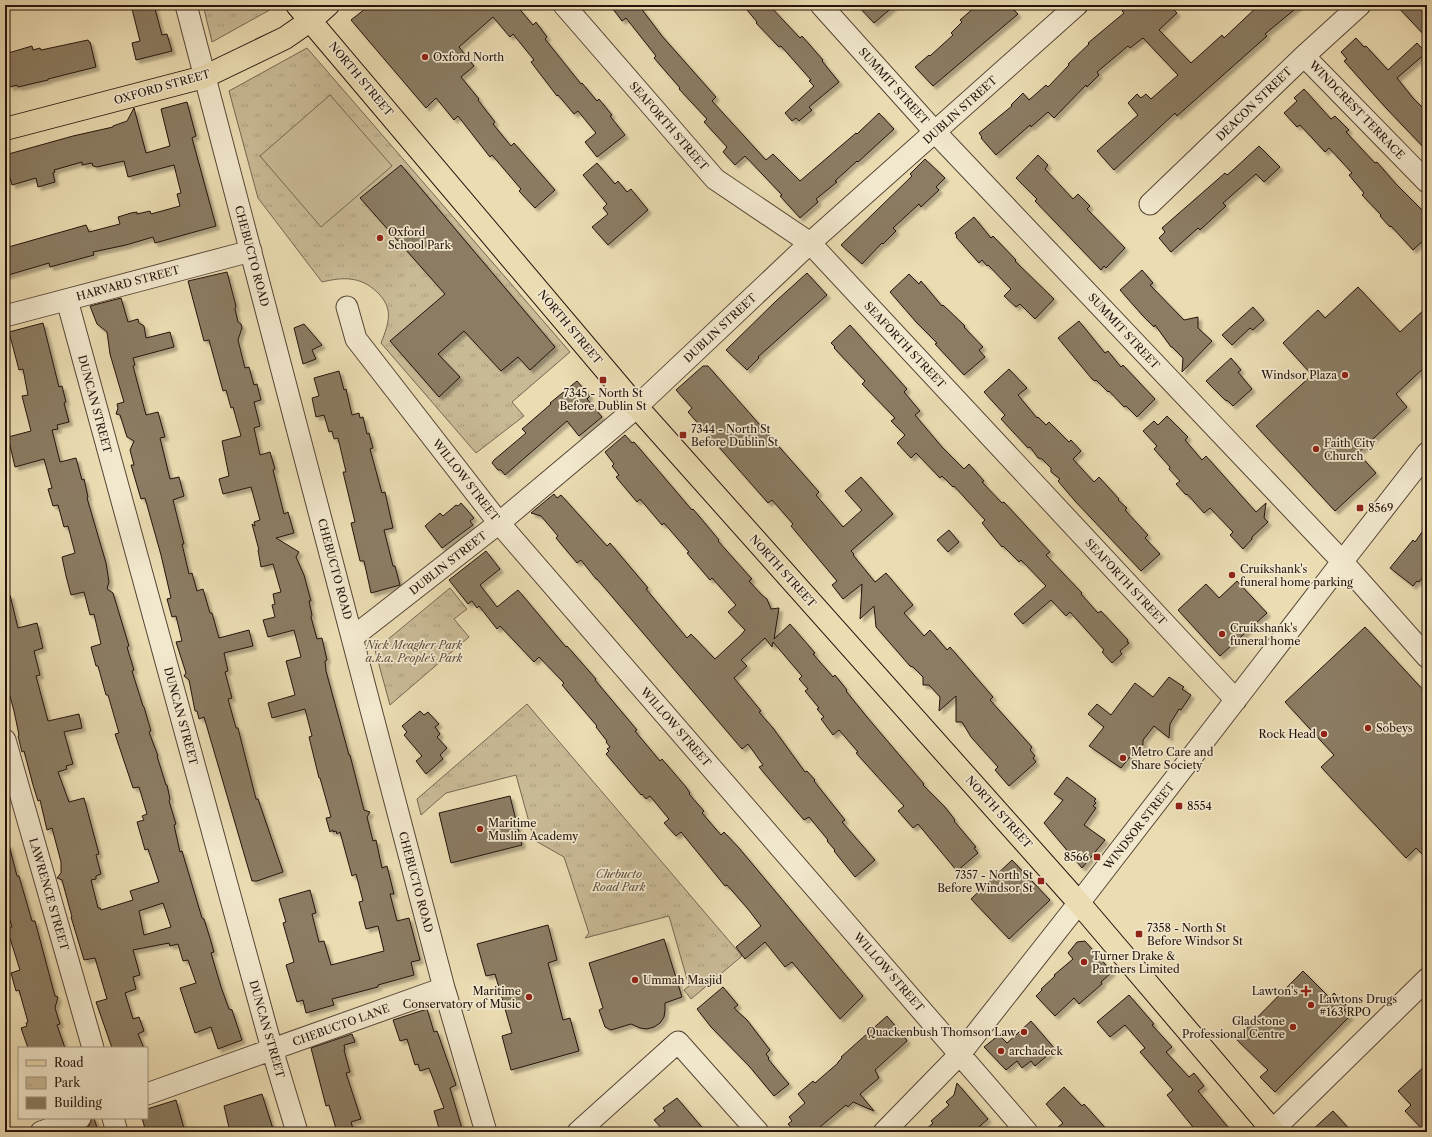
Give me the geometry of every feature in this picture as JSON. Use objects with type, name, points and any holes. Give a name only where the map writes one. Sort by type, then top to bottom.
[{"type":"main road","name":"OXFORD STREET","points":[[5,129],[204,77],[285,38],[304,12],[328,5]]},
{"type":"main road","name":"NORTH STREET","points":[[304,12],[637,406],[1079,903],[1273,1132]]},
{"type":"street","name":"CHEBUCTO ROAD","points":[[186,5],[444,988],[486,1132]]},
{"type":"street","name":"SEAFORTH STREET","points":[[564,5],[715,179],[810,243],[1236,700]]},
{"type":"street","name":"SUMMIT STREET","points":[[821,5],[935,132],[1342,562],[1427,657]]},
{"type":"street","name":"DUBLIN STREET","points":[[353,637],[499,523],[637,406],[810,243],[1077,5]]},
{"type":"street","name":"DEACON STREET","points":[[1150,204],[1304,56],[1360,5]]},
{"type":"street","name":"WINDCREST TERRACE","points":[[1304,56],[1427,182]]},
{"type":"street","name":"HARVARD STREET","points":[[5,316],[251,251]]},
{"type":"street","name":"DUNCAN STREET","points":[[66,300],[272,1050],[297,1132]]},
{"type":"street","name":"WILLOW STREET","points":[[347,307],[356,339],[499,523],[1027,1132]]},
{"type":"street","name":"WINDSOR STREET","points":[[884,1132],[960,1054],[1427,454]]},
{"type":"street","name":"LAWRENCE STREET","points":[[5,740],[93,1047]]},
{"type":"street","points":[[1273,1132],[1427,979]]},
{"type":"street","name":"CHEBUCTO LANE","points":[[148,1094],[444,988]]},
{"type":"street","points":[[578,1132],[678,1042],[758,1132]]},
{"type":"street","points":[[41,1132],[77,1119]]},
{"type":"street","points":[[113,1119],[117,1132]]},
{"type":"green space","points":[[203,5],[273,5],[275,7],[212,42]]},
{"type":"green space","name":"Oxford School Park","points":[[307,48],[570,352],[512,402],[524,416],[476,453],[381,343],[387,327],[388,310],[381,296],[371,287],[358,280],[337,279],[322,282],[258,198],[229,91]]},
{"type":"green space","points":[[330,95],[392,166],[321,227],[260,156]]},
{"type":"green space","name":"Nick Meagher Park a.k.a. People's Park","points":[[450,588],[467,609],[454,619],[469,637],[390,705],[375,650]]},
{"type":"green space","name":"Chebucto Road Park","points":[[527,704],[742,956],[691,999],[684,990],[689,986],[669,916],[585,938],[589,933],[564,857],[534,840],[516,775],[446,793],[421,815],[417,799]]},
{"type":"building","points":[[131,5],[154,5],[162,35],[167,34],[172,51],[136,60],[132,43],[140,41]]},
{"type":"building","points":[[370,5],[516,5],[533,25],[536,22],[547,37],[545,39],[581,84],[582,83],[597,101],[599,99],[625,135],[597,157],[585,142],[596,133],[578,111],[574,114],[558,95],[557,96],[531,62],[534,60],[513,34],[510,37],[493,17],[459,47],[474,66],[461,77],[495,122],[493,124],[511,146],[514,143],[555,190],[535,208],[519,191],[521,189],[492,155],[490,157],[458,116],[454,120],[436,98],[426,108],[351,20]]},
{"type":"building","points":[[610,5],[642,5],[640,7],[662,36],[716,97],[712,101],[766,160],[773,154],[800,181],[856,133],[857,134],[879,113],[894,129],[835,181],[837,182],[816,199],[818,202],[800,218],[780,196],[782,195],[745,156],[735,165],[723,152],[727,147],[704,122],[707,119],[679,89],[680,88],[654,58],[656,56],[626,18],[622,21]]},
{"type":"building","points":[[743,5],[769,5],[800,38],[802,36],[823,60],[822,61],[839,82],[809,107],[812,110],[799,121],[796,118],[792,121],[785,113],[814,86],[809,81],[811,80],[781,46],[779,47],[756,23],[757,22]]},
{"type":"building","points":[[857,5],[895,5],[874,23]]},
{"type":"building","points":[[983,5],[1009,5],[1018,14],[933,86],[915,67],[929,55],[930,56],[953,35],[951,33],[962,22],[960,20],[975,7],[977,10]]},
{"type":"building","points":[[1129,5],[1169,5],[1177,13],[1159,30],[1191,63],[1222,35],[1224,38],[1259,5],[1300,5],[1265,34],[1267,36],[1177,116],[1175,113],[1114,170],[1097,151],[1138,115],[1128,103],[1137,94],[1141,98],[1146,94],[1151,99],[1178,75],[1143,38],[1130,48],[1128,46],[1097,72],[1099,75],[1087,87],[1086,85],[1054,118],[1048,112],[1031,127],[1030,125],[996,155],[981,138],[982,137],[979,133],[1012,106],[1011,105],[1023,93],[1029,100],[1046,85],[1048,87],[1069,65],[1068,64],[1089,44],[1088,43],[1124,13],[1122,11]]},
{"type":"building","points":[[1396,5],[1418,5],[1427,15],[1427,38]]},
{"type":"building","points":[[1356,38],[1364,47],[1366,46],[1388,70],[1417,43],[1426,53],[1397,78],[1413,98],[1427,112],[1427,151],[1344,61],[1347,59],[1341,52]]},
{"type":"building","points":[[88,40],[90,42],[96,67],[18,87],[17,85],[10,87],[5,70],[5,54],[32,46],[33,50],[40,48],[41,50]]},
{"type":"building","points":[[1304,89],[1331,119],[1335,116],[1349,130],[1346,132],[1375,163],[1377,162],[1396,184],[1427,215],[1427,237],[1413,250],[1391,226],[1390,227],[1362,195],[1364,193],[1349,175],[1352,173],[1329,148],[1325,152],[1300,125],[1297,127],[1284,113],[1297,101],[1294,98]]},
{"type":"building","points":[[187,102],[196,136],[192,138],[216,226],[155,243],[153,237],[126,245],[93,252],[94,255],[50,267],[49,263],[5,276],[5,248],[86,225],[89,232],[120,224],[118,217],[131,213],[137,212],[137,214],[150,211],[151,214],[180,206],[177,194],[181,193],[174,165],[128,177],[124,161],[97,167],[93,166],[92,163],[82,165],[82,162],[54,170],[55,172],[53,173],[55,182],[38,187],[36,178],[12,185],[5,155],[73,136],[113,127],[127,121],[134,108],[146,153],[170,146],[161,109]]},
{"type":"building","points":[[1259,146],[1280,167],[1264,182],[1256,174],[1223,203],[1226,206],[1200,230],[1198,228],[1171,252],[1159,238],[1165,232],[1162,228],[1225,173],[1227,175],[1233,170]]},
{"type":"building","points":[[1038,155],[1048,165],[1045,169],[1073,199],[1078,194],[1090,206],[1087,209],[1125,248],[1106,268],[1104,266],[1101,270],[1035,201],[1037,199],[1016,178]]},
{"type":"building","points":[[925,159],[945,178],[936,187],[939,190],[921,207],[919,204],[893,228],[896,231],[862,264],[841,245],[912,176],[910,174]]},
{"type":"building","points":[[597,163],[615,184],[618,181],[627,192],[631,189],[648,210],[608,245],[592,227],[608,214],[603,208],[607,204],[583,175]]},
{"type":"building","points":[[401,165],[555,347],[530,370],[518,357],[501,371],[464,331],[438,354],[460,377],[439,397],[390,341],[445,294],[360,198]]},
{"type":"building","points":[[974,217],[991,238],[993,236],[1016,260],[1015,261],[1054,299],[1035,319],[1020,304],[1016,307],[1004,296],[1011,289],[982,260],[979,263],[956,237],[957,236],[955,233]]},
{"type":"building","points":[[1142,270],[1153,283],[1150,285],[1184,320],[1198,317],[1198,328],[1212,341],[1182,372],[1183,358],[1171,347],[1155,325],[1154,327],[1120,290]]},
{"type":"building","points":[[227,272],[236,306],[235,309],[238,322],[241,324],[242,328],[238,340],[245,368],[249,367],[254,385],[257,384],[261,400],[254,402],[260,426],[254,428],[260,455],[270,452],[284,514],[288,512],[294,533],[276,538],[299,552],[296,557],[304,575],[311,601],[309,601],[312,615],[311,617],[317,639],[322,638],[327,660],[325,661],[326,671],[364,810],[370,812],[367,817],[373,841],[376,840],[382,868],[387,866],[394,894],[390,894],[397,921],[409,918],[420,960],[411,962],[414,975],[378,985],[378,987],[332,999],[334,1005],[306,1013],[303,1000],[297,1002],[286,965],[294,962],[283,923],[286,922],[279,899],[310,890],[316,913],[312,914],[319,942],[324,941],[331,965],[384,951],[378,926],[366,929],[359,902],[363,901],[356,874],[352,876],[340,832],[337,834],[336,831],[333,832],[333,830],[330,832],[326,818],[331,817],[319,778],[309,737],[312,736],[305,709],[272,718],[268,703],[295,695],[286,661],[301,657],[294,630],[268,637],[263,620],[275,617],[272,605],[275,604],[273,594],[281,592],[273,564],[261,567],[259,550],[252,524],[255,526],[254,522],[260,520],[251,487],[223,494],[219,479],[229,476],[222,441],[241,436],[233,407],[231,408],[226,390],[223,391],[209,340],[204,341],[188,281]]},
{"type":"building","points":[[807,273],[827,295],[758,357],[759,358],[747,370],[726,350]]},
{"type":"building","points":[[909,274],[919,284],[921,281],[942,306],[943,305],[965,326],[964,327],[983,347],[979,350],[985,357],[964,375],[890,292]]},
{"type":"building","points":[[1358,287],[1400,332],[1427,307],[1427,365],[1396,394],[1407,407],[1358,453],[1376,473],[1335,511],[1256,426],[1312,375],[1283,343],[1318,310],[1325,318]]},
{"type":"building","points":[[121,298],[128,322],[138,319],[139,323],[144,326],[146,338],[170,332],[174,347],[133,358],[135,365],[133,366],[146,415],[158,412],[165,437],[160,438],[170,479],[179,477],[184,496],[173,500],[184,544],[182,544],[189,574],[192,573],[197,591],[203,589],[219,638],[249,630],[253,646],[224,653],[228,671],[225,672],[232,698],[228,699],[236,728],[238,728],[256,799],[258,799],[283,872],[257,881],[252,881],[204,717],[199,719],[197,711],[195,711],[189,680],[184,676],[186,673],[176,642],[182,641],[176,616],[172,617],[167,599],[171,598],[161,555],[145,498],[141,499],[131,465],[134,465],[130,450],[134,441],[127,437],[120,415],[116,414],[118,408],[117,404],[124,402],[110,354],[107,332],[97,324],[90,306]]},
{"type":"building","points":[[1253,307],[1264,320],[1253,330],[1250,328],[1232,345],[1222,335]]},
{"type":"building","points":[[1079,321],[1105,353],[1108,351],[1121,367],[1123,365],[1155,399],[1137,417],[1126,406],[1124,407],[1096,380],[1095,381],[1092,379],[1058,338]]},
{"type":"building","points":[[43,323],[59,387],[62,386],[66,402],[64,403],[69,422],[57,425],[58,429],[52,430],[60,462],[76,458],[82,480],[84,479],[87,498],[106,563],[109,582],[107,589],[113,593],[129,646],[127,647],[134,670],[132,671],[151,731],[149,732],[167,785],[170,799],[169,801],[176,824],[174,825],[180,852],[182,851],[202,918],[204,919],[210,938],[214,952],[211,953],[221,987],[229,1009],[232,1010],[242,1040],[218,1049],[211,1027],[195,1033],[180,988],[196,983],[188,960],[183,961],[178,944],[170,946],[169,943],[133,950],[140,975],[133,977],[136,989],[125,993],[133,1019],[139,1017],[144,1031],[138,1034],[144,1047],[112,1047],[96,1002],[107,999],[95,958],[84,960],[62,880],[57,878],[61,873],[61,862],[52,828],[47,830],[40,800],[38,801],[24,751],[22,752],[14,711],[5,678],[5,595],[10,595],[18,628],[37,623],[43,648],[34,651],[40,675],[36,676],[48,721],[79,714],[82,728],[64,732],[73,764],[66,766],[67,769],[58,772],[69,802],[84,798],[99,854],[96,855],[101,874],[96,876],[96,879],[91,880],[98,908],[101,910],[133,900],[130,891],[159,882],[148,849],[145,850],[137,822],[144,820],[142,816],[147,814],[139,787],[133,788],[115,734],[119,733],[108,695],[106,695],[91,647],[101,644],[94,614],[90,615],[84,592],[71,595],[66,576],[62,557],[75,553],[68,526],[64,527],[58,505],[53,506],[48,489],[52,488],[44,459],[15,467],[8,437],[31,431],[22,396],[28,395],[23,369],[19,370],[9,332]],"holes":[[[163,903],[171,927],[144,935],[139,911]]]},
{"type":"building","points":[[304,324],[322,345],[312,350],[316,359],[303,364],[294,328]]},
{"type":"building","points":[[850,325],[907,389],[904,392],[920,411],[915,415],[942,447],[964,469],[969,464],[984,481],[982,482],[1002,503],[1004,502],[1050,552],[1046,555],[1082,593],[1081,594],[1098,613],[1101,611],[1128,640],[1127,642],[1129,643],[1120,651],[1122,654],[1112,663],[1102,652],[1104,650],[1070,612],[1066,616],[1051,600],[1023,624],[1014,614],[1046,586],[1021,560],[1019,562],[1003,546],[1002,547],[982,523],[985,520],[954,486],[953,487],[942,476],[940,478],[916,453],[911,458],[897,443],[905,435],[891,421],[895,418],[862,384],[865,381],[831,343]]},
{"type":"building","points":[[1231,358],[1241,370],[1238,372],[1252,389],[1233,406],[1206,381]]},
{"type":"building","points":[[703,366],[708,366],[819,492],[816,495],[843,527],[862,510],[845,491],[861,477],[893,514],[851,551],[875,582],[886,573],[913,605],[904,613],[924,636],[930,630],[947,650],[950,647],[993,697],[990,700],[1032,747],[1030,750],[1035,756],[1033,758],[1036,762],[1009,786],[995,770],[998,767],[971,737],[962,722],[956,722],[956,696],[939,711],[940,697],[929,685],[923,685],[923,677],[910,666],[876,627],[874,606],[860,619],[862,584],[843,599],[832,585],[837,581],[791,526],[793,524],[772,500],[768,503],[688,412],[692,408],[676,390]]},
{"type":"building","points":[[1009,369],[1027,388],[1018,395],[1037,418],[1038,417],[1046,425],[1049,422],[1069,442],[1071,440],[1081,451],[1073,459],[1094,482],[1099,477],[1119,499],[1118,500],[1127,508],[1125,510],[1148,535],[1145,538],[1160,554],[1141,571],[1075,501],[1058,481],[1060,479],[1051,472],[1051,468],[1042,459],[1038,458],[1030,447],[1028,448],[1001,419],[1005,415],[984,392]]},
{"type":"building","points":[[339,371],[344,390],[346,389],[352,415],[359,413],[360,418],[363,417],[367,434],[369,433],[373,448],[370,449],[382,493],[385,492],[393,528],[384,530],[393,566],[395,566],[400,585],[371,593],[364,561],[360,561],[351,523],[355,522],[343,472],[346,472],[338,438],[334,439],[332,431],[329,432],[324,415],[316,417],[312,398],[319,396],[314,378]]},
{"type":"building","points":[[577,381],[590,396],[587,399],[602,417],[579,436],[567,421],[505,475],[501,470],[498,470],[492,463],[494,460],[526,433],[522,429]]},
{"type":"building","points":[[1167,416],[1188,437],[1185,440],[1202,460],[1206,456],[1256,512],[1266,503],[1264,518],[1268,522],[1252,537],[1243,549],[1230,535],[1233,532],[1210,508],[1204,513],[1176,484],[1180,481],[1154,449],[1157,446],[1143,431],[1154,421],[1158,425]]},
{"type":"building","points":[[625,435],[632,443],[634,442],[752,579],[749,581],[767,599],[771,609],[779,608],[774,639],[790,624],[833,677],[835,675],[867,717],[924,784],[923,785],[945,807],[955,820],[954,821],[976,847],[974,848],[978,853],[957,871],[918,824],[913,828],[898,811],[904,806],[856,753],[858,752],[839,730],[833,735],[821,719],[824,717],[817,709],[819,708],[805,691],[808,689],[799,679],[802,676],[773,642],[772,647],[765,638],[741,660],[747,666],[734,678],[761,711],[759,712],[773,728],[805,772],[807,771],[815,780],[814,781],[845,820],[842,822],[875,860],[855,877],[809,817],[804,820],[759,767],[763,765],[748,744],[742,749],[581,560],[577,563],[556,538],[558,536],[541,516],[531,513],[554,494],[557,498],[561,495],[607,546],[610,543],[687,638],[691,634],[715,659],[745,630],[728,612],[736,605],[712,578],[710,580],[687,553],[689,552],[664,523],[662,525],[640,499],[637,502],[616,477],[619,475],[612,466],[614,464],[605,452]]},
{"type":"building","points":[[461,503],[474,518],[470,521],[473,525],[442,548],[425,526],[440,513],[443,516],[456,505],[458,506]]},
{"type":"building","points":[[1427,525],[1427,572],[1419,582],[1417,581],[1413,586],[1390,568],[1413,540],[1415,542]]},
{"type":"building","points":[[949,530],[959,542],[948,552],[937,540]]},
{"type":"building","points":[[486,551],[500,569],[480,585],[497,607],[518,590],[566,647],[567,646],[596,679],[595,680],[637,730],[635,731],[660,761],[662,759],[686,787],[690,793],[689,794],[704,811],[702,813],[721,835],[724,832],[739,848],[863,996],[840,1019],[792,962],[785,967],[765,942],[745,959],[736,947],[761,926],[748,909],[727,885],[725,886],[681,832],[676,836],[664,823],[669,819],[650,796],[646,799],[642,794],[641,795],[606,754],[609,751],[607,749],[610,747],[606,742],[607,741],[596,727],[597,726],[562,685],[564,683],[539,657],[534,662],[500,626],[497,629],[479,606],[477,608],[472,601],[468,604],[449,580]]},
{"type":"building","name":"Cruikshank's funeral home","points":[[1237,581],[1267,613],[1220,656],[1178,610],[1206,584],[1219,598]]},
{"type":"building","name":"Sobeys","points":[[1365,627],[1427,694],[1427,859],[1416,848],[1406,858],[1321,767],[1334,755],[1285,702]]},
{"type":"building","points":[[1169,677],[1184,687],[1182,689],[1191,695],[1181,710],[1179,709],[1170,724],[1169,738],[1154,726],[1143,740],[1143,745],[1137,748],[1121,768],[1089,746],[1104,727],[1088,714],[1097,704],[1111,715],[1135,683],[1153,697]]},
{"type":"building","points":[[420,711],[424,715],[428,712],[439,724],[435,727],[440,734],[437,737],[447,748],[440,755],[443,759],[426,774],[416,761],[422,756],[404,735],[407,732],[402,726]]},
{"type":"building","points":[[1067,777],[1096,799],[1094,801],[1096,803],[1093,806],[1096,808],[1084,825],[1105,840],[1082,868],[1044,823],[1063,800],[1054,794]]},
{"type":"building","name":"Maritime Muslim Academy","points":[[510,796],[522,845],[451,863],[439,813]]},
{"type":"building","points":[[9,845],[17,876],[19,876],[32,921],[35,921],[55,996],[58,997],[55,1008],[60,1024],[57,1025],[65,1047],[28,1047],[21,1028],[27,1026],[26,1023],[28,1022],[19,990],[16,991],[11,973],[20,970],[7,929],[12,927],[5,903],[5,846]]},
{"type":"building","points":[[1012,860],[1050,900],[1009,939],[971,899]]},
{"type":"building","name":"Maritime Conservatory of Music","points":[[548,925],[557,960],[548,963],[563,1020],[570,1018],[579,1051],[511,1070],[502,1036],[512,1033],[495,974],[486,976],[477,944]]},
{"type":"building","name":"Ummah Masjid","points":[[664,939],[682,997],[665,1003],[664,1017],[660,1023],[654,1027],[647,1029],[631,1024],[611,1030],[605,1027],[599,1010],[603,1008],[589,963]]},
{"type":"building","points":[[1085,941],[1112,972],[1101,982],[1102,984],[1079,1004],[1074,998],[1055,1016],[1036,996],[1055,976],[1054,975],[1073,959],[1068,953],[1077,942]]},
{"type":"building","name":"Gladstone Professional Centre","points":[[1303,971],[1330,998],[1334,993],[1348,1007],[1344,1010],[1350,1016],[1275,1092],[1260,1077],[1268,1070],[1236,1039]]},
{"type":"building","points":[[723,987],[738,1005],[734,1008],[747,1020],[770,1050],[766,1054],[769,1058],[768,1059],[789,1084],[774,1096],[749,1066],[711,1027],[697,1009]]},
{"type":"building","points":[[1129,995],[1154,1024],[1152,1025],[1172,1047],[1166,1052],[1189,1077],[1194,1073],[1204,1086],[1198,1091],[1232,1132],[1197,1132],[1167,1095],[1173,1090],[1140,1052],[1145,1048],[1125,1025],[1110,1037],[1097,1022]]},
{"type":"building","points":[[427,1009],[434,1032],[437,1031],[456,1085],[450,1088],[463,1132],[440,1132],[434,1111],[444,1108],[429,1068],[420,1071],[418,1064],[415,1065],[407,1039],[400,1041],[393,1020]]},
{"type":"building","points":[[887,1016],[907,1041],[875,1070],[879,1078],[860,1094],[874,1111],[853,1102],[848,1107],[846,1105],[814,1132],[795,1132],[788,1124],[792,1121],[789,1117],[805,1103],[798,1094],[813,1081],[815,1083],[838,1063],[842,1058],[841,1057]]},
{"type":"building","points":[[1031,1021],[1055,1049],[1035,1066],[1031,1061],[1022,1068],[1017,1061],[1006,1070],[984,1047],[999,1035],[1007,1043]]},
{"type":"building","points":[[352,1034],[355,1042],[344,1045],[350,1072],[346,1073],[361,1119],[351,1122],[354,1132],[337,1132],[329,1105],[326,1106],[311,1048]]},
{"type":"building","points":[[1427,1064],[1427,1132],[1425,1132],[1405,1111],[1411,1105],[1398,1091]]},
{"type":"building","points":[[957,1083],[988,1119],[973,1132],[923,1132],[933,1123],[931,1121],[949,1105],[946,1102],[954,1095]]},
{"type":"building","points":[[1064,1087],[1082,1106],[1084,1104],[1109,1132],[1052,1132],[1063,1123],[1046,1104]]},
{"type":"building","points":[[262,1094],[274,1132],[230,1132],[224,1106]]},
{"type":"building","points":[[677,1098],[706,1132],[665,1132],[654,1120],[665,1111],[663,1108]]},
{"type":"building","points":[[176,1100],[185,1132],[146,1132],[142,1119],[148,1119],[148,1109]]},
{"type":"building","points":[[1333,1111],[1352,1132],[1310,1132]]},
{"type":"building","points":[[92,1119],[94,1119],[97,1132],[77,1132],[89,1126]]},
{"type":"place","name":"Oxford North","points":[[425,57]]},
{"type":"place","name":"Oxford School Park","points":[[380,238]]},
{"type":"place","name":"Windsor Plaza","points":[[1345,375]]},
{"type":"place","name":"7345 - North St Before Dublin St","points":[[603,380]]},
{"type":"place","name":"7344 - North St Before Dublin St","points":[[683,435]]},
{"type":"place","name":"Faith City Church","points":[[1316,449]]},
{"type":"place","name":"8569","points":[[1360,508]]},
{"type":"place","name":"Cruikshank's funeral home parking","points":[[1232,575]]},
{"type":"place","name":"Cruikshank's funeral home","points":[[1222,634]]},
{"type":"place","name":"Sobeys","points":[[1368,728]]},
{"type":"place","name":"Rock Head","points":[[1324,734]]},
{"type":"place","name":"Metro Care and Share Society","points":[[1123,758]]},
{"type":"place","name":"8554","points":[[1179,806]]},
{"type":"place","name":"Maritime Muslim Academy","points":[[480,829]]},
{"type":"place","name":"8566","points":[[1097,857]]},
{"type":"place","name":"7357 - North St Before Windsor St","points":[[1041,881]]},
{"type":"place","name":"7358 - North St Before Windsor St","points":[[1139,934]]},
{"type":"place","name":"Turner Drake & Partners Limited","points":[[1084,962]]},
{"type":"place","name":"Ummah Masjid","points":[[635,980]]},
{"type":"place","name":"Lawton's","points":[[1306,991]]},
{"type":"place","name":"Maritime Conservatory of Music","points":[[529,997]]},
{"type":"place","name":"Lawtons Drugs #163 RPO","points":[[1311,1005]]},
{"type":"place","name":"Gladstone Professional Centre","points":[[1293,1027]]},
{"type":"place","name":"Quackenbush Thomson Law","points":[[1024,1032]]},
{"type":"place","name":"archadeck","points":[[1001,1051]]}]
